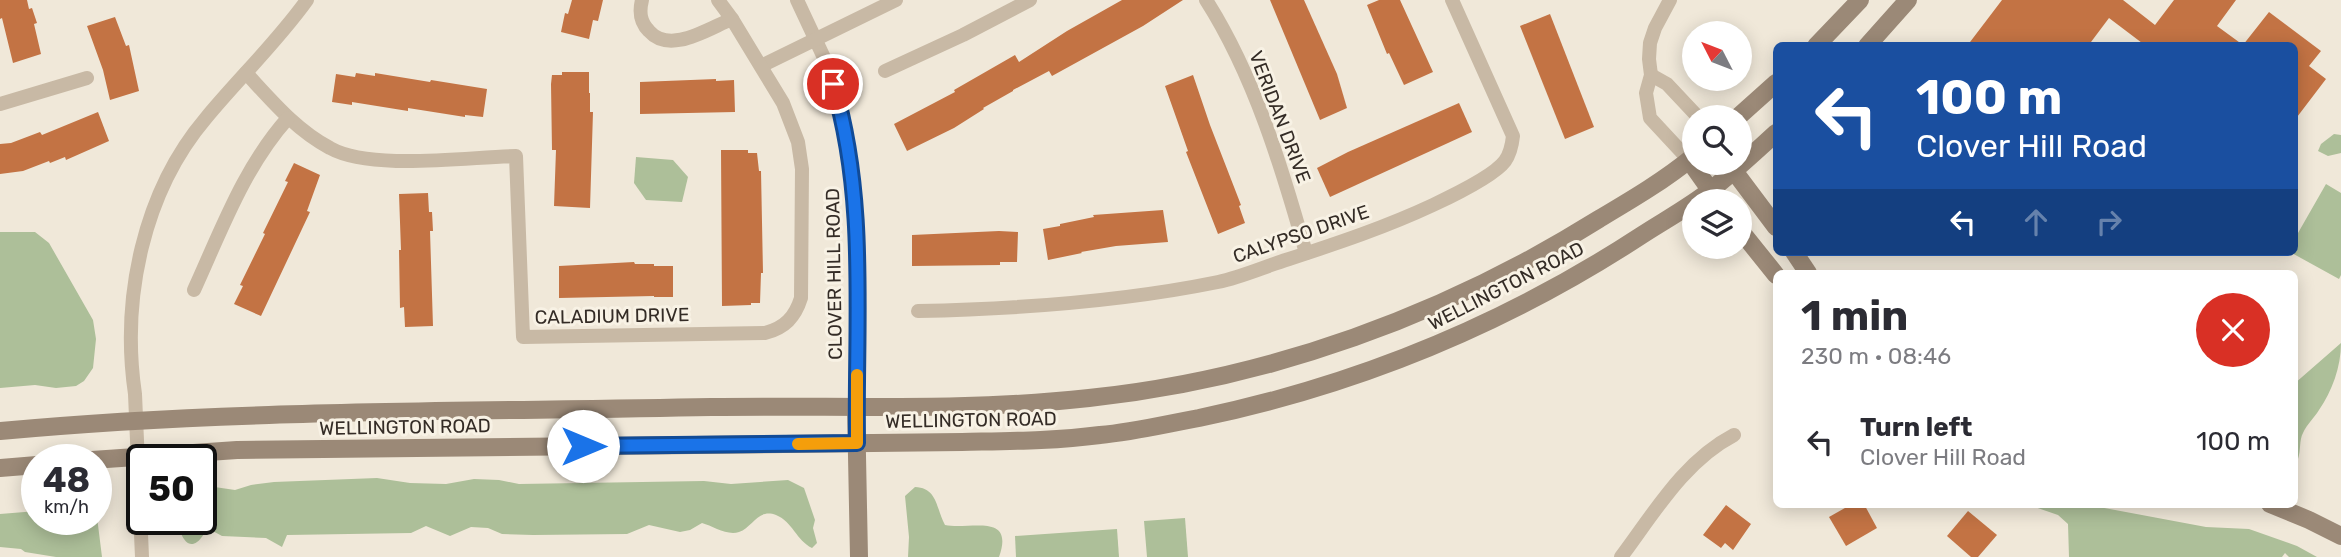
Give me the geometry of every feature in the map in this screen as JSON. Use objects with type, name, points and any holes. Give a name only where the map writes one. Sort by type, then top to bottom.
[{"type":"main road","points":[[1820,42],[1860,0]]},
{"type":"main road","points":[[1871,42],[1908,0]]},
{"type":"main road","points":[[1751,105],[1773,86]]},
{"type":"main road","name":"WELLINGTON ROAD","points":[[1752,151],[1773,135]]},
{"type":"main road","name":"WELLINGTON ROAD","points":[[0,431],[856,405],[999,405],[1087,398],[1198,381],[1300,356],[1400,320],[1511,271],[1610,213],[1682,164]]},
{"type":"main road","points":[[1738,175],[1773,223]]},
{"type":"main road","name":"WELLINGTON ROAD","points":[[217,451],[1031,440],[1100,436],[1144,429],[1250,407],[1326,386],[1413,355],[1512,311],[1682,215]]},
{"type":"main road","points":[[1752,245],[1773,271]]},
{"type":"main road","name":"CLOVER HILL ROAD","points":[[856,405],[859,557]]},
{"type":"main road","points":[[0,468],[21,466]]},
{"type":"main road","points":[[2280,508],[2341,536]]},
{"type":"street","points":[[137,444],[130,324],[133,285],[152,215],[167,178],[204,120],[274,43],[307,0]]},
{"type":"street","points":[[642,0],[640,15],[644,26],[652,35],[669,42],[680,41],[732,19]]},
{"type":"street","name":"CALADIUM DRIVE","points":[[246,73],[288,118],[332,150],[369,160],[398,161],[516,156],[523,337],[765,333],[788,323],[797,312],[801,299],[802,169],[798,142],[790,117],[718,0]]},
{"type":"street","name":"CLOVER HILL ROAD","points":[[797,0],[817,40],[841,110],[850,158],[856,206],[856,405]]},
{"type":"street","points":[[761,66],[896,0]]},
{"type":"street","points":[[885,71],[1030,0]]},
{"type":"street","name":"VERIDAN DRIVE","points":[[1206,0],[1234,50],[1264,122],[1306,253]]},
{"type":"street","name":"CALYPSO DRIVE","points":[[918,311],[1053,305],[1138,295],[1221,281],[1403,219],[1454,194],[1495,170],[1505,161],[1513,136],[1452,0]]},
{"type":"street","points":[[1670,0],[1650,43],[1648,59],[1651,75],[1646,93],[1650,118],[1682,149]]},
{"type":"street","points":[[1651,75],[1667,84],[1687,105]]},
{"type":"street","points":[[0,104],[87,78]]},
{"type":"street","points":[[194,290],[253,163],[288,118]]},
{"type":"street","points":[[1620,557],[1690,468],[1704,454],[1734,435]]},
{"type":"street","points":[[141,535],[142,557]]},
{"type":"green space","points":[[2334,134],[2341,135],[2341,153],[2328,156],[2318,151],[2321,144]]},
{"type":"green space","points":[[636,157],[673,160],[688,177],[682,202],[646,200],[634,183]]},
{"type":"green space","points":[[2326,184],[2341,193],[2339,279],[2297,256],[2298,233]]},
{"type":"green space","points":[[0,232],[35,232],[49,243],[93,320],[96,339],[93,368],[84,381],[76,386],[0,388]]},
{"type":"green space","points":[[2341,343],[2332,387],[2305,430],[2298,459],[2298,381]]},
{"type":"green space","points":[[377,478],[410,483],[446,484],[474,479],[519,484],[704,481],[731,484],[788,480],[804,488],[815,520],[813,528],[817,543],[812,548],[807,545],[787,522],[770,514],[760,516],[744,530],[734,533],[702,523],[680,532],[649,525],[627,534],[502,534],[488,528],[471,527],[450,536],[426,526],[411,533],[287,535],[282,547],[266,538],[222,536],[217,533],[217,487],[235,490],[274,482]]},
{"type":"green space","points":[[915,487],[923,488],[932,495],[945,525],[996,528],[1001,534],[1002,543],[999,557],[908,557],[905,496]]},
{"type":"green space","points":[[2038,508],[2104,508],[2206,527],[2249,529],[2297,546],[2317,557],[2289,557],[2285,553],[2282,557],[2069,557],[2068,524],[2058,515]]},
{"type":"green space","points":[[21,512],[21,535],[99,535],[102,557],[56,557],[0,547],[0,514]]},
{"type":"green space","points":[[1185,518],[1188,557],[1147,557],[1144,521]]},
{"type":"green space","points":[[1117,529],[1119,557],[1016,557],[1015,536]]},
{"type":"green space","points":[[182,535],[203,535],[193,544]]},
{"type":"building","points":[[0,0],[27,0],[37,23],[34,24],[41,54],[13,63],[2,18],[0,19]]},
{"type":"building","points":[[572,0],[603,0],[598,21],[593,20],[589,39],[561,32],[565,13],[568,14]]},
{"type":"building","points":[[1122,0],[1183,0],[1143,26],[1052,76],[1049,71],[983,108],[954,128],[907,151],[894,124],[955,92],[954,90],[1015,55],[1019,62]]},
{"type":"building","points":[[1270,0],[1304,0],[1337,74],[1347,108],[1320,120]]},
{"type":"building","points":[[1379,0],[1400,0],[1433,72],[1404,85],[1389,53],[1387,54],[1367,5]]},
{"type":"building","points":[[2002,0],[2123,0],[2155,25],[2174,0],[2236,0],[2217,26],[2239,42],[2141,42],[2109,18],[2091,42],[1970,42]]},
{"type":"building","points":[[2269,12],[2321,51],[2309,66],[2326,79],[2298,116],[2298,42],[2245,42]]},
{"type":"building","points":[[1550,14],[1594,127],[1565,139],[1520,26]]},
{"type":"building","points":[[115,17],[126,46],[129,45],[139,91],[110,100],[103,70],[87,26]]},
{"type":"building","points":[[562,72],[589,72],[590,112],[593,112],[590,208],[554,206],[556,150],[552,150],[551,84],[552,75],[562,75]]},
{"type":"building","points":[[356,73],[375,76],[375,73],[487,89],[483,117],[332,102],[336,74],[355,77]]},
{"type":"building","points":[[1193,75],[1241,205],[1239,206],[1245,223],[1218,234],[1186,152],[1188,151],[1165,86]]},
{"type":"building","points":[[734,80],[735,112],[640,114],[640,82]]},
{"type":"building","points":[[1459,103],[1472,132],[1330,197],[1317,168]]},
{"type":"building","points":[[98,112],[109,141],[66,160],[65,157],[23,171],[0,174],[0,144],[11,143],[40,132],[42,135]]},
{"type":"building","points":[[721,150],[748,150],[748,153],[757,153],[761,171],[763,273],[760,303],[722,306]]},
{"type":"building","points":[[294,163],[320,175],[307,211],[310,212],[261,316],[234,304]]},
{"type":"building","points":[[428,193],[433,231],[430,231],[433,326],[405,327],[404,307],[400,308],[399,194]]},
{"type":"building","points":[[1163,210],[1168,242],[1116,246],[1048,260],[1043,229],[1094,217],[1093,215]]},
{"type":"building","points":[[1018,232],[1017,262],[1000,262],[1000,265],[912,266],[912,235]]},
{"type":"building","points":[[634,262],[673,266],[673,297],[559,298],[559,266]]},
{"type":"building","points":[[1726,505],[1751,524],[1733,550],[1725,543],[1721,548],[1703,535]]},
{"type":"building","points":[[1845,508],[1866,508],[1877,528],[1846,546],[1829,517]]},
{"type":"building","points":[[1968,511],[1997,535],[1978,557],[1971,557],[1947,536]]},
{"type":"slow traffic","points":[[798,444],[857,443],[857,375]]},
{"type":"route","points":[[583,446],[857,443],[856,206],[841,110],[833,84]]}]
